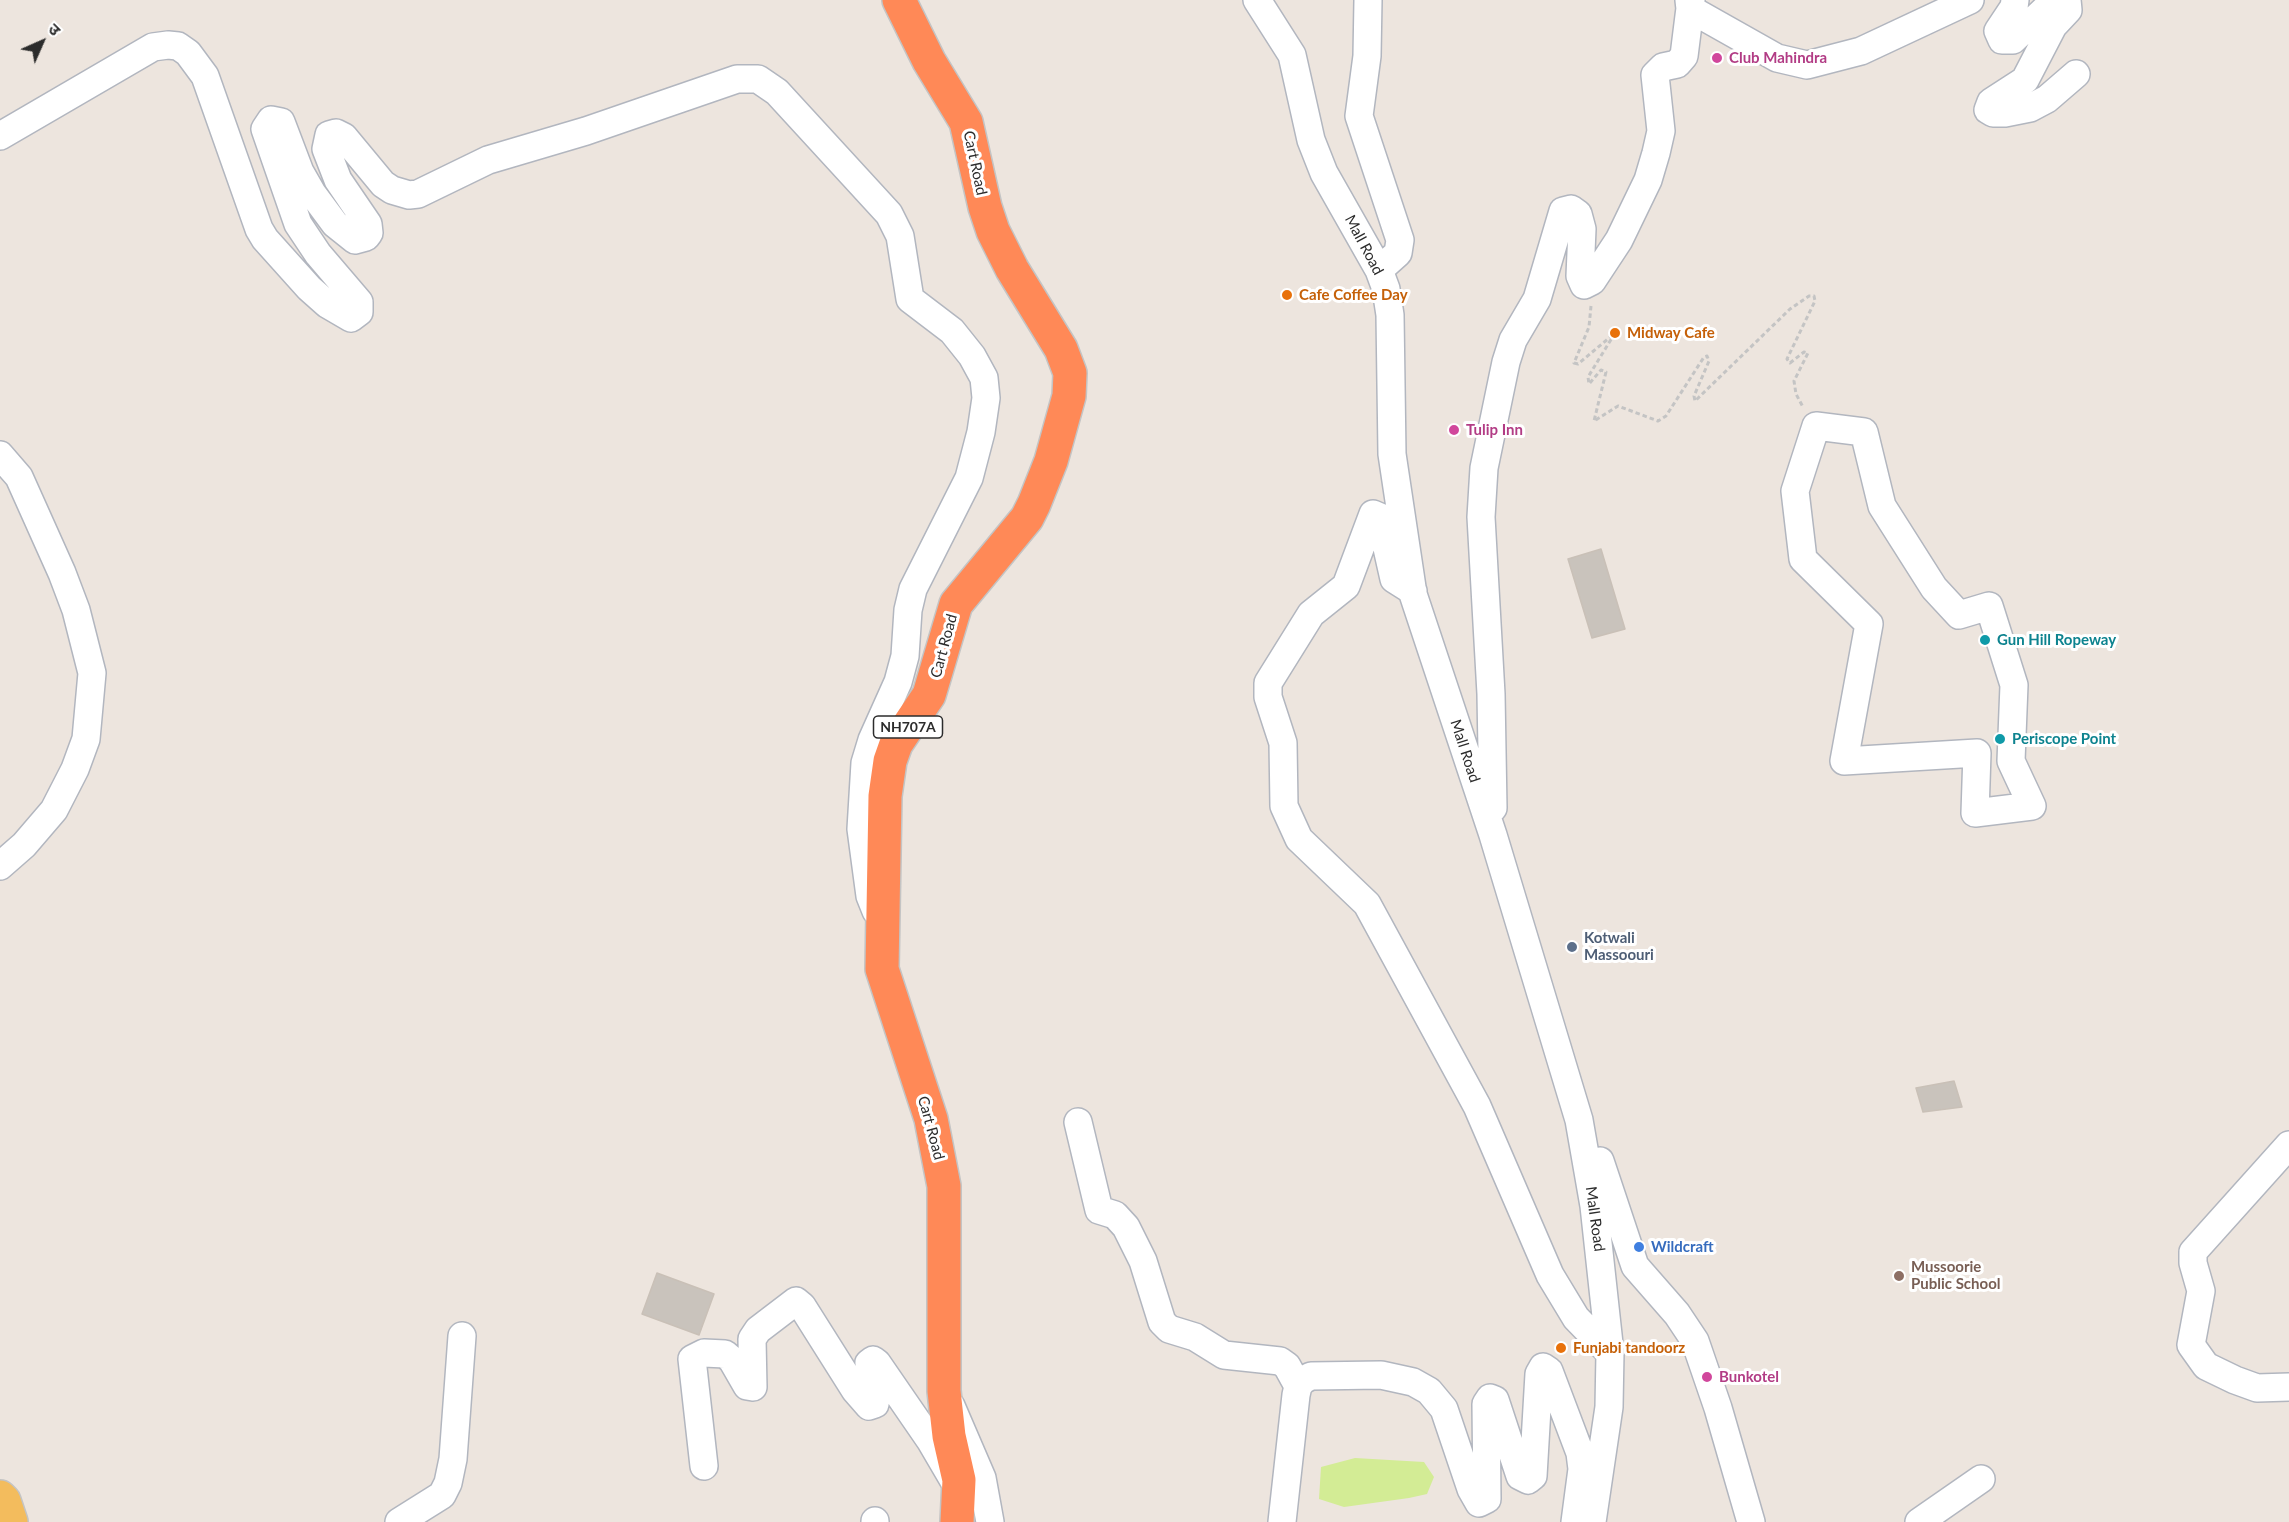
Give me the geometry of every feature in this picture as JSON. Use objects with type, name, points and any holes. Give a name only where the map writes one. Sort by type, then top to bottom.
[{"type":"highway","name":"Cart Road","points":[[899,0],[929,61],[966,122],[985,207],[993,231],[1012,269],[1061,349],[1070,373],[1069,396],[1057,439],[1034,504],[1027,518],[956,604],[929,695],[896,744],[890,761],[885,796],[882,969],[931,1119],[944,1186],[944,1391],[959,1490],[957,1522]]},
{"type":"main road","points":[[0,1497],[4,1500],[11,1522]]},
{"type":"street","name":"Mall Road","points":[[1257,0],[1292,55],[1311,140],[1324,173],[1379,270],[1386,289],[1390,315],[1392,454],[1413,591],[1493,835],[1579,1120],[1594,1206],[1610,1353],[1609,1407],[1592,1522]]},
{"type":"street","points":[[1368,0],[1367,56],[1359,116],[1400,240],[1398,253],[1379,270]]},
{"type":"street","points":[[1493,835],[1491,694],[1481,517],[1484,468],[1508,350],[1533,307],[1560,217],[1567,209],[1578,214],[1582,229],[1580,276],[1582,283],[1588,285],[1619,240],[1648,180],[1661,131],[1655,75],[1664,67],[1677,64],[1684,56],[1690,3],[1777,58],[1807,65],[1838,59],[1861,51],[1970,0]]},
{"type":"street","points":[[2014,0],[2014,7],[1998,31],[2002,40],[2013,40],[2055,0]]},
{"type":"street","points":[[2067,0],[2068,10],[2053,26],[2025,80],[1991,102],[1987,106],[1988,110],[1993,113],[2005,113],[2030,108],[2047,99],[2076,74]]},
{"type":"street","points":[[0,136],[153,47],[178,46],[188,54],[205,76],[259,230],[309,288],[334,310],[351,318],[359,312],[358,302],[318,254],[298,224],[265,129],[271,120],[281,122],[300,172],[312,193],[335,224],[355,240],[366,237],[369,233],[368,224],[338,180],[326,149],[329,135],[336,133],[344,137],[383,184],[399,193],[418,194],[488,160],[586,131],[737,79],[758,79],[777,92],[889,214],[900,236],[909,299],[952,331],[972,356],[984,378],[986,398],[981,432],[969,478],[913,589],[908,610],[903,665],[865,763],[861,808],[864,858],[870,896],[882,927]]},
{"type":"street","points":[[1815,426],[1864,432],[1882,506],[1934,588],[1959,615],[1989,606],[2014,685],[2011,761],[2032,806],[1975,813],[1977,753],[1844,761],[1869,624],[1803,559],[1795,491],[1815,426]]},
{"type":"street","points":[[0,455],[19,477],[62,573],[76,610],[92,673],[86,739],[75,769],[54,810],[24,845],[0,866]]},
{"type":"street","points":[[1413,591],[1399,585],[1390,572],[1380,518],[1373,514],[1346,586],[1311,614],[1268,683],[1268,697],[1283,743],[1284,806],[1299,839],[1352,887],[1371,911],[1477,1106],[1550,1275],[1576,1318],[1610,1353]]},
{"type":"street","points":[[1579,1120],[1600,1162],[1635,1266],[1677,1314],[1695,1341],[1718,1408],[1751,1522]]},
{"type":"street","points":[[1078,1122],[1099,1210],[1103,1214],[1115,1215],[1126,1227],[1143,1261],[1162,1322],[1169,1329],[1195,1337],[1224,1354],[1280,1361],[1287,1366],[1298,1386]]},
{"type":"street","points":[[2289,1145],[2193,1252],[2193,1263],[2201,1291],[2191,1345],[2206,1366],[2235,1380],[2257,1388],[2289,1387]]},
{"type":"street","points":[[704,1466],[692,1359],[704,1353],[725,1354],[732,1360],[747,1386],[753,1387],[752,1339],[759,1330],[796,1301],[802,1306],[855,1390],[869,1406],[876,1402],[869,1363],[873,1360],[877,1363],[930,1440],[959,1490]]},
{"type":"street","points":[[399,1522],[442,1495],[448,1483],[453,1459],[462,1336]]},
{"type":"street","points":[[1282,1522],[1298,1386],[1303,1380],[1311,1376],[1381,1375],[1413,1382],[1429,1390],[1444,1409],[1471,1489],[1476,1500],[1482,1503],[1487,1499],[1487,1400],[1495,1400],[1521,1476],[1523,1479],[1530,1479],[1533,1476],[1539,1374],[1540,1369],[1546,1368],[1578,1446],[1581,1461],[1575,1522]]},
{"type":"street","points":[[944,1391],[979,1471],[990,1522]]},
{"type":"street","points":[[1918,1522],[1981,1479]]},
{"type":"path","points":[[1588,285],[1590,320],[1574,363],[1578,364],[1615,333],[1588,377],[1589,384],[1601,370],[1606,372],[1595,405],[1595,422],[1610,409],[1618,406],[1653,421],[1662,420],[1707,356],[1708,361],[1694,396],[1695,401],[1699,400],[1770,327],[1790,309],[1812,296],[1815,300],[1787,362],[1790,363],[1804,352],[1809,353],[1794,381],[1796,394],[1815,426]]},
{"type":"green space","points":[[1355,1458],[1424,1462],[1434,1477],[1427,1494],[1409,1498],[1344,1507],[1319,1499],[1321,1467]]},
{"type":"building","points":[[1601,549],[1625,629],[1592,638],[1568,559]]},
{"type":"building","points":[[1954,1081],[1962,1107],[1923,1112],[1916,1088]]},
{"type":"building","points":[[657,1273],[714,1294],[699,1335],[642,1314]]},
{"type":"place","name":"Club Mahindra","points":[[1717,58]]},
{"type":"place","name":"Cafe Coffee Day","points":[[1287,295]]},
{"type":"place","name":"Midway Cafe","points":[[1615,333]]},
{"type":"place","name":"Tulip Inn","points":[[1454,430]]},
{"type":"place","name":"Gun Hill Ropeway","points":[[1985,640]]},
{"type":"place","name":"Periscope Point","points":[[2000,739]]},
{"type":"place","name":"Kotwali Massoouri","points":[[1572,947]]},
{"type":"place","name":"Wildcraft","points":[[1639,1247]]},
{"type":"place","name":"Mussoorie Public School","points":[[1899,1276]]},
{"type":"place","name":"Funjabi tandoorz","points":[[1561,1348]]},
{"type":"place","name":"Bunkotel","points":[[1707,1377]]}]
